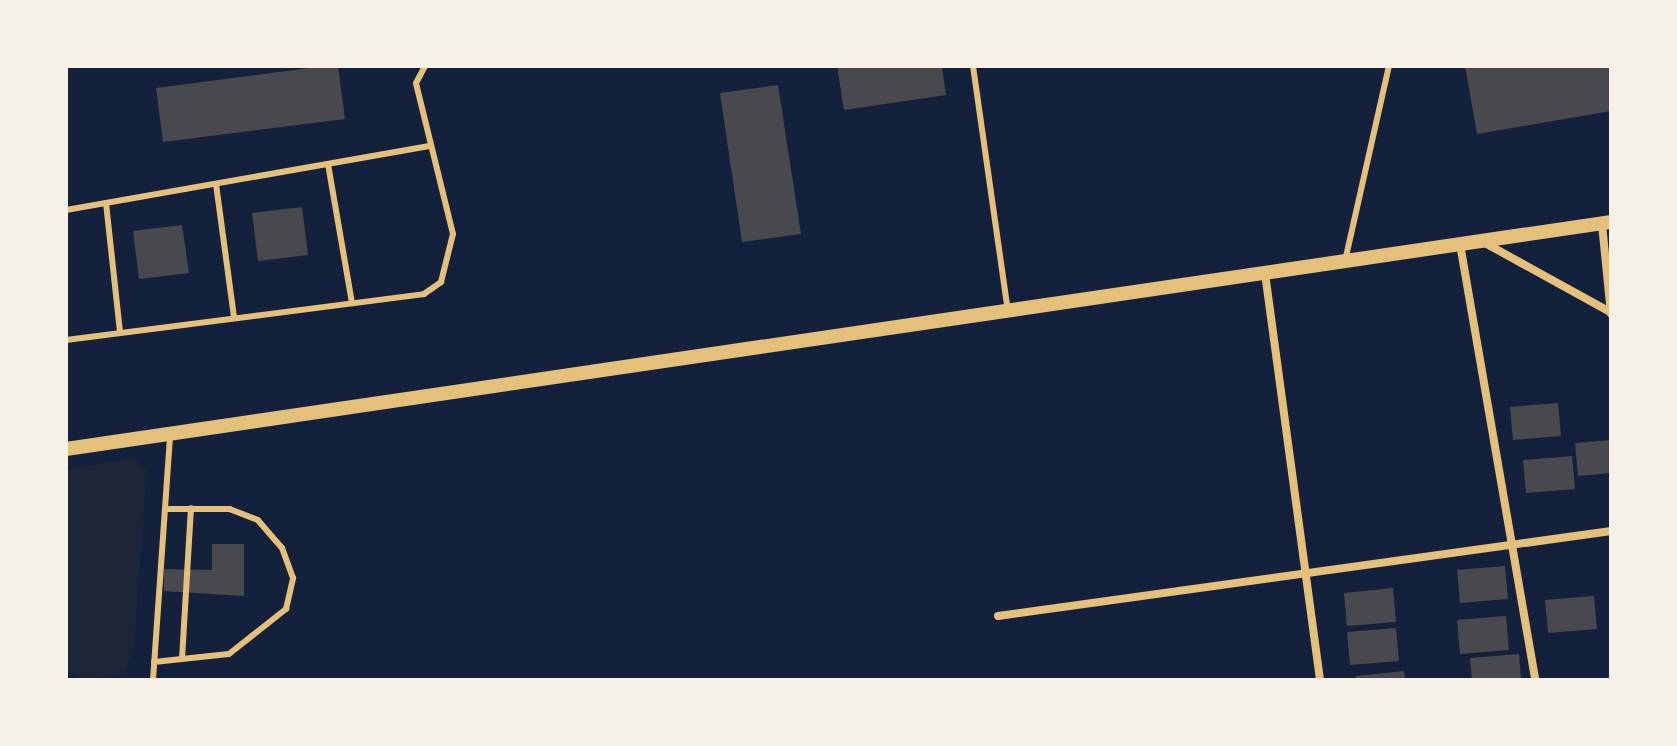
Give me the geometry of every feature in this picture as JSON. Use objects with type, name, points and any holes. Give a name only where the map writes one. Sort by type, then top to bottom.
[{"type":"street","points":[[66,449],[1606,223],[1611,314]]},
{"type":"street","points":[[1481,241],[1611,314]]},
{"type":"street","points":[[1460,244],[1515,545],[1535,680]]},
{"type":"street","points":[[1265,273],[1309,570],[1320,680]]},
{"type":"street","points":[[998,616],[1309,570],[1611,531]]},
{"type":"lane","points":[[66,340],[424,294],[441,282],[453,234],[416,83],[425,66]]},
{"type":"lane","points":[[973,66],[1008,311]]},
{"type":"lane","points":[[1345,261],[1389,66]]},
{"type":"lane","points":[[66,210],[429,146]]},
{"type":"lane","points":[[328,164],[352,303]]},
{"type":"lane","points":[[216,184],[234,318]]},
{"type":"lane","points":[[106,203],[120,332]]},
{"type":"lane","points":[[153,680],[171,434]]},
{"type":"lane","points":[[182,659],[191,508]]},
{"type":"lane","points":[[154,662],[229,654],[264,632],[286,609],[293,578],[282,548],[258,520],[230,509],[165,509]]},
{"type":"shaded area","points":[[132,458],[147,469],[134,645],[125,673],[88,680],[66,671],[66,470]]},
{"type":"building","points":[[338,66],[345,119],[163,142],[156,88]]},
{"type":"building","points":[[837,66],[942,66],[946,95],[844,110]]},
{"type":"building","points":[[1465,66],[1611,66],[1611,111],[1477,134]]},
{"type":"building","points":[[778,85],[801,234],[742,242],[720,93]]},
{"type":"building","points":[[302,207],[308,255],[258,261],[252,213]]},
{"type":"building","points":[[182,225],[189,273],[139,279],[133,231]]},
{"type":"building","points":[[1558,403],[1561,436],[1513,440],[1510,407]]},
{"type":"building","points":[[1611,440],[1611,473],[1578,476],[1575,443]]},
{"type":"building","points":[[1572,456],[1575,489],[1526,493],[1523,460]]},
{"type":"building","points":[[212,544],[244,544],[244,596],[164,591],[164,569],[212,570]]},
{"type":"building","points":[[1505,566],[1508,599],[1460,603],[1457,570]]},
{"type":"building","points":[[1393,588],[1396,622],[1347,626],[1344,593]]},
{"type":"building","points":[[1594,596],[1597,629],[1548,633],[1545,600]]},
{"type":"building","points":[[1506,616],[1509,650],[1460,654],[1457,620]]},
{"type":"building","points":[[1396,628],[1399,661],[1350,665],[1347,632]]},
{"type":"building","points":[[1519,654],[1521,680],[1472,680],[1470,658]]},
{"type":"building","points":[[1404,671],[1405,680],[1356,680],[1356,676]]}]
